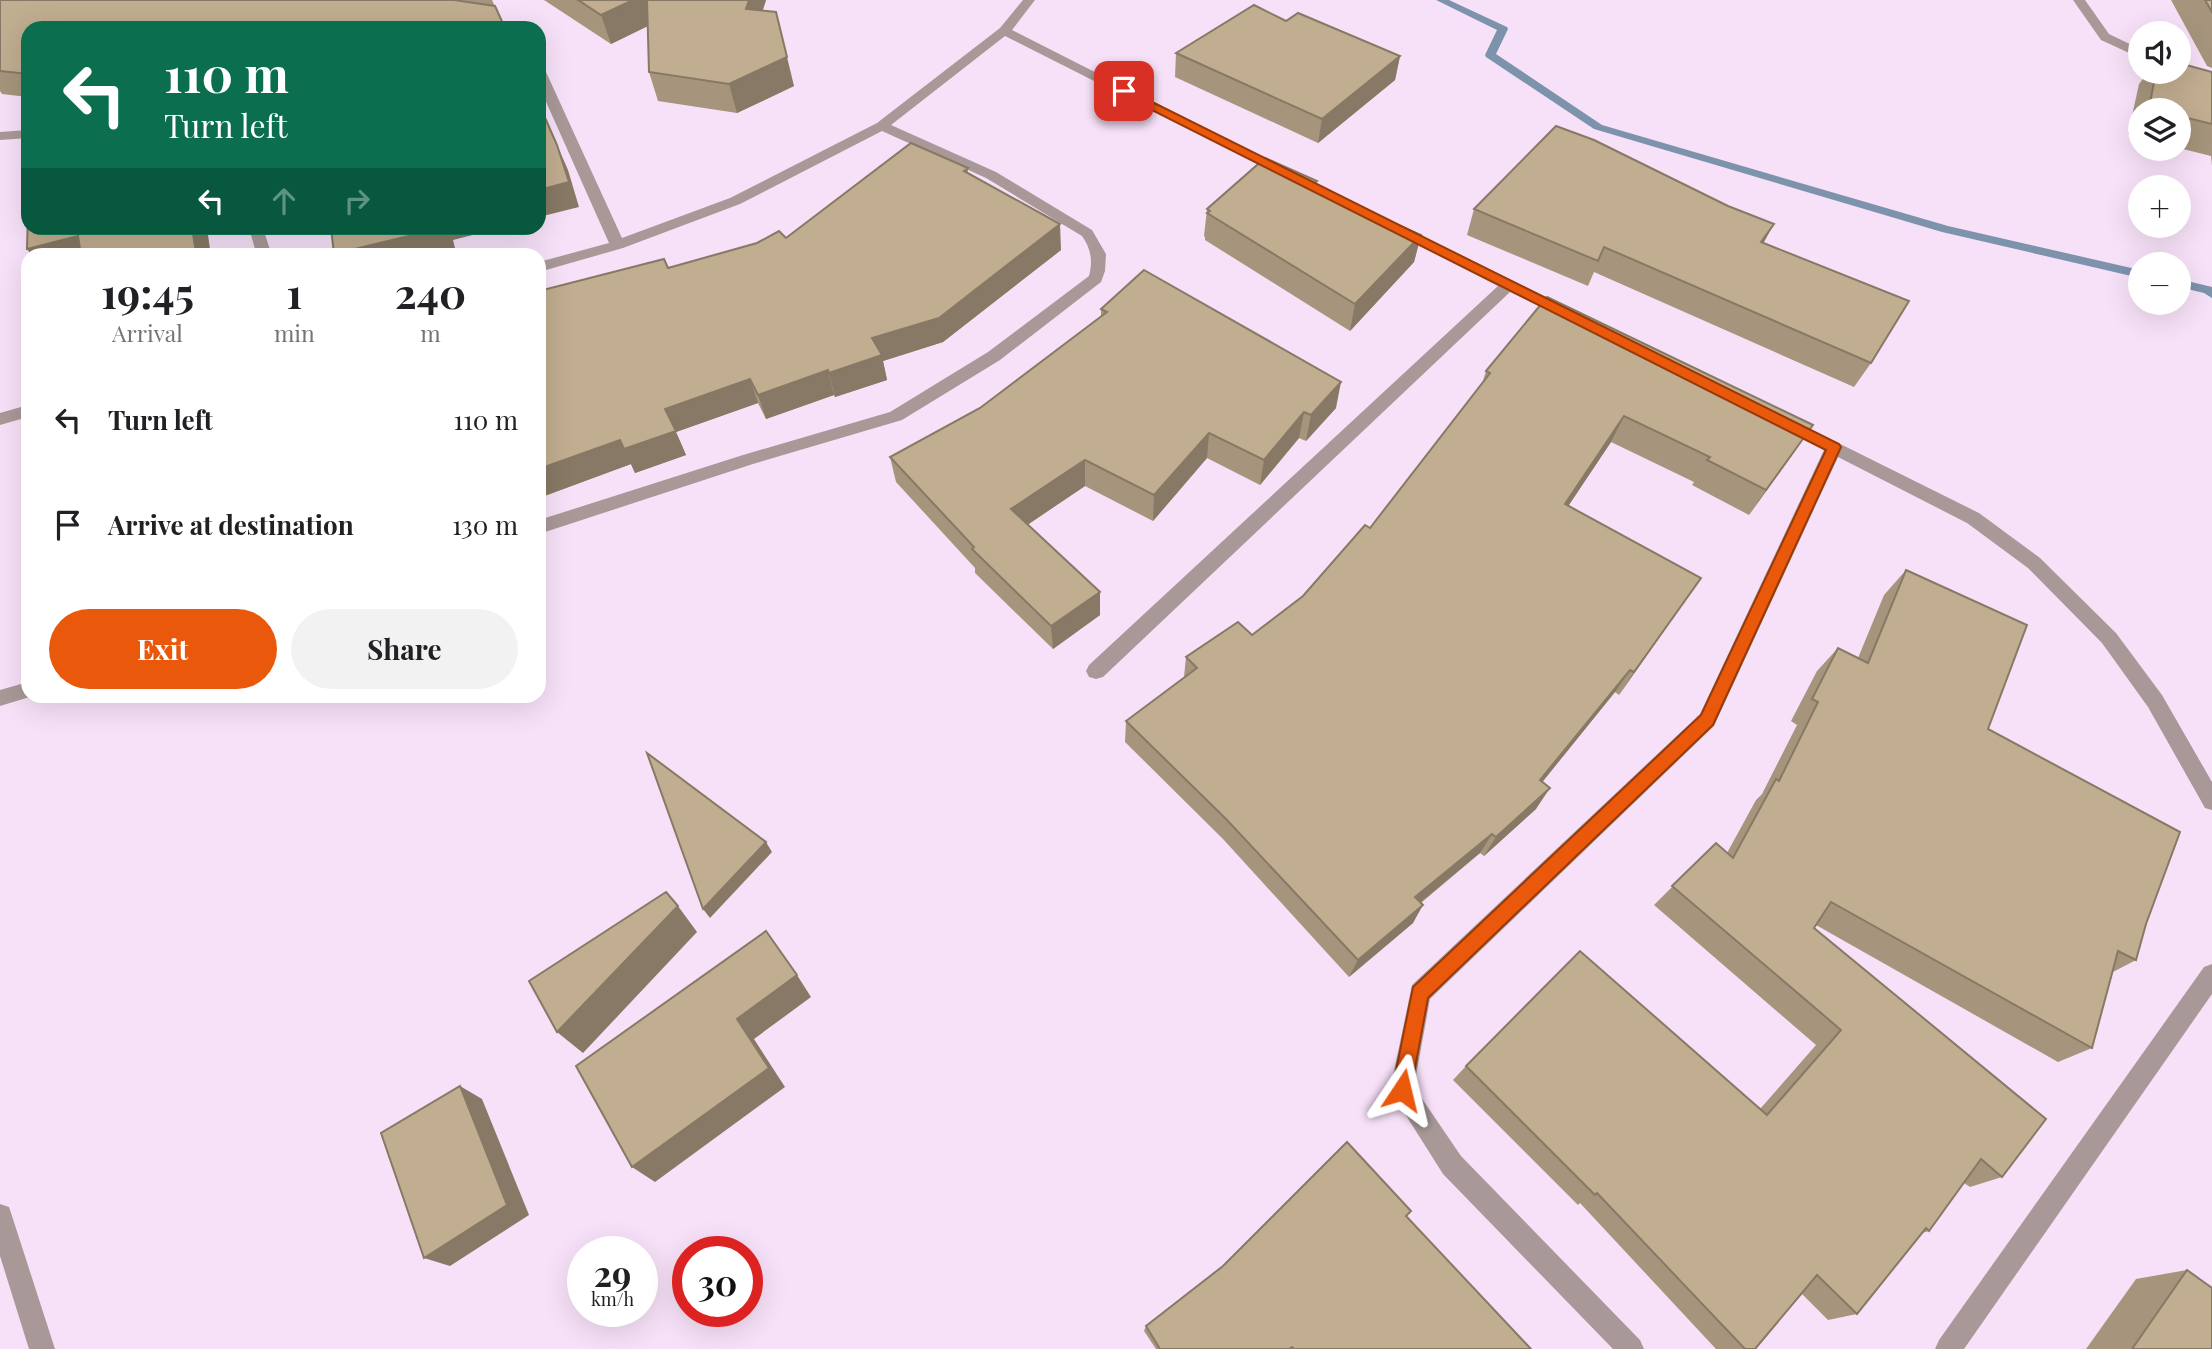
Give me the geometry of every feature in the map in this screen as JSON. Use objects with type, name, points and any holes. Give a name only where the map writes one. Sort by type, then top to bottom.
[{"type":"street","points":[[546,265],[618,245],[735,201],[883,127],[1004,31],[1028,0]]},
{"type":"street","points":[[2060,0],[2082,6],[2105,37],[2128,48]]},
{"type":"street","points":[[1004,31],[1361,211]]},
{"type":"street","points":[[546,87],[618,245]]},
{"type":"street","points":[[546,525],[749,459],[896,416],[994,356],[1096,278],[1101,261],[1097,245],[1087,233],[991,175],[883,127]]},
{"type":"street","points":[[0,136],[21,134]]},
{"type":"street","points":[[1385,223],[1584,322]]},
{"type":"street","points":[[1096,671],[1508,285]]},
{"type":"street","points":[[0,419],[21,413]]},
{"type":"street","points":[[1771,416],[1973,518],[2034,563],[2109,638],[2155,701],[2212,801]]},
{"type":"street","points":[[1631,1349],[1452,1165],[1402,1090],[1420,993],[1707,720],[1834,447]]},
{"type":"street","points":[[0,698],[21,692]]},
{"type":"street","points":[[1948,1349],[2212,975]]},
{"type":"street","points":[[0,1216],[42,1349]]},
{"type":"building","points":[[0,0],[454,0],[495,6],[502,21],[21,21],[21,73],[0,71]]},
{"type":"building","points":[[578,0],[633,0],[601,15]]},
{"type":"building","points":[[647,0],[749,0],[746,9],[776,12],[787,57],[729,84],[649,72]]},
{"type":"building","points":[[2205,0],[2212,0],[2212,12]]},
{"type":"building","points":[[1254,5],[1286,21],[1298,13],[1400,56],[1322,119],[1176,53]]},
{"type":"building","points":[[2191,66],[2212,72],[2212,124],[2191,119],[2191,98],[2151,98],[2154,84],[2191,84]]},
{"type":"building","points":[[546,120],[557,145],[569,182],[546,188]]},
{"type":"building","points":[[1556,126],[1594,140],[1728,206],[1774,224],[1761,242],[1909,301],[1871,363],[1604,247],[1598,261],[1474,209]]},
{"type":"building","points":[[911,143],[968,168],[964,171],[1060,224],[939,318],[872,338],[882,355],[829,373],[828,370],[758,395],[750,379],[665,409],[676,431],[624,449],[620,440],[546,466],[546,289],[664,259],[668,268],[757,243],[779,231],[786,238]]},
{"type":"building","points":[[1265,158],[1317,181],[1311,186],[1421,235],[1355,304],[1207,213],[1210,211],[1207,209]]},
{"type":"building","points":[[27,235],[193,235],[195,248],[80,248],[78,236],[27,248]]},
{"type":"building","points":[[332,235],[413,235],[359,248],[333,248]]},
{"type":"building","points":[[1144,270],[1341,382],[1311,415],[1304,412],[1264,460],[1209,433],[1154,495],[1085,460],[1011,509],[1100,592],[1051,626],[972,549],[974,547],[890,457],[980,408],[1107,312],[1101,309]]},
{"type":"building","points":[[1547,297],[1813,425],[1766,490],[1707,460],[1710,457],[1624,416],[1565,504],[1701,578],[1634,672],[1630,670],[1540,780],[1550,788],[1496,837],[1492,834],[1415,897],[1423,905],[1358,960],[1226,819],[1126,721],[1197,668],[1186,657],[1238,622],[1252,635],[1303,596],[1365,525],[1370,528],[1490,373],[1486,371]]},
{"type":"building","points":[[1906,570],[2027,625],[1988,729],[2180,832],[2146,924],[2136,960],[2118,951],[2092,1048],[1831,902],[1814,928],[2046,1119],[2002,1177],[1981,1159],[1929,1231],[1926,1228],[1857,1314],[1817,1275],[1755,1349],[1745,1349],[1597,1193],[1595,1195],[1466,1066],[1580,951],[1767,1115],[1841,1030],[1672,886],[1716,843],[1733,858],[1776,779],[1779,781],[1818,702],[1812,699],[1838,648],[1868,663]]},
{"type":"building","points":[[647,753],[766,842],[703,909],[676,834]]},
{"type":"building","points":[[666,892],[678,906],[557,1032],[529,981]]},
{"type":"building","points":[[766,931],[797,975],[737,1019],[769,1068],[632,1167],[576,1066]]},
{"type":"building","points":[[460,1086],[507,1205],[424,1258],[381,1133]]},
{"type":"building","points":[[1347,1142],[1411,1211],[1406,1216],[1531,1349],[1160,1349],[1146,1326],[1223,1266]]},
{"type":"building","points":[[2187,1270],[2212,1288],[2212,1349],[2132,1349]]},
{"type":"waterway","points":[[1441,0],[1503,29],[1490,55],[1598,127],[1946,229],[2128,271]]},
{"type":"waterway","points":[[2191,286],[2208,290],[2212,294]]},
{"type":"route","points":[[1124,91],[1834,447],[1707,720],[1420,993],[1402,1090]]}]
